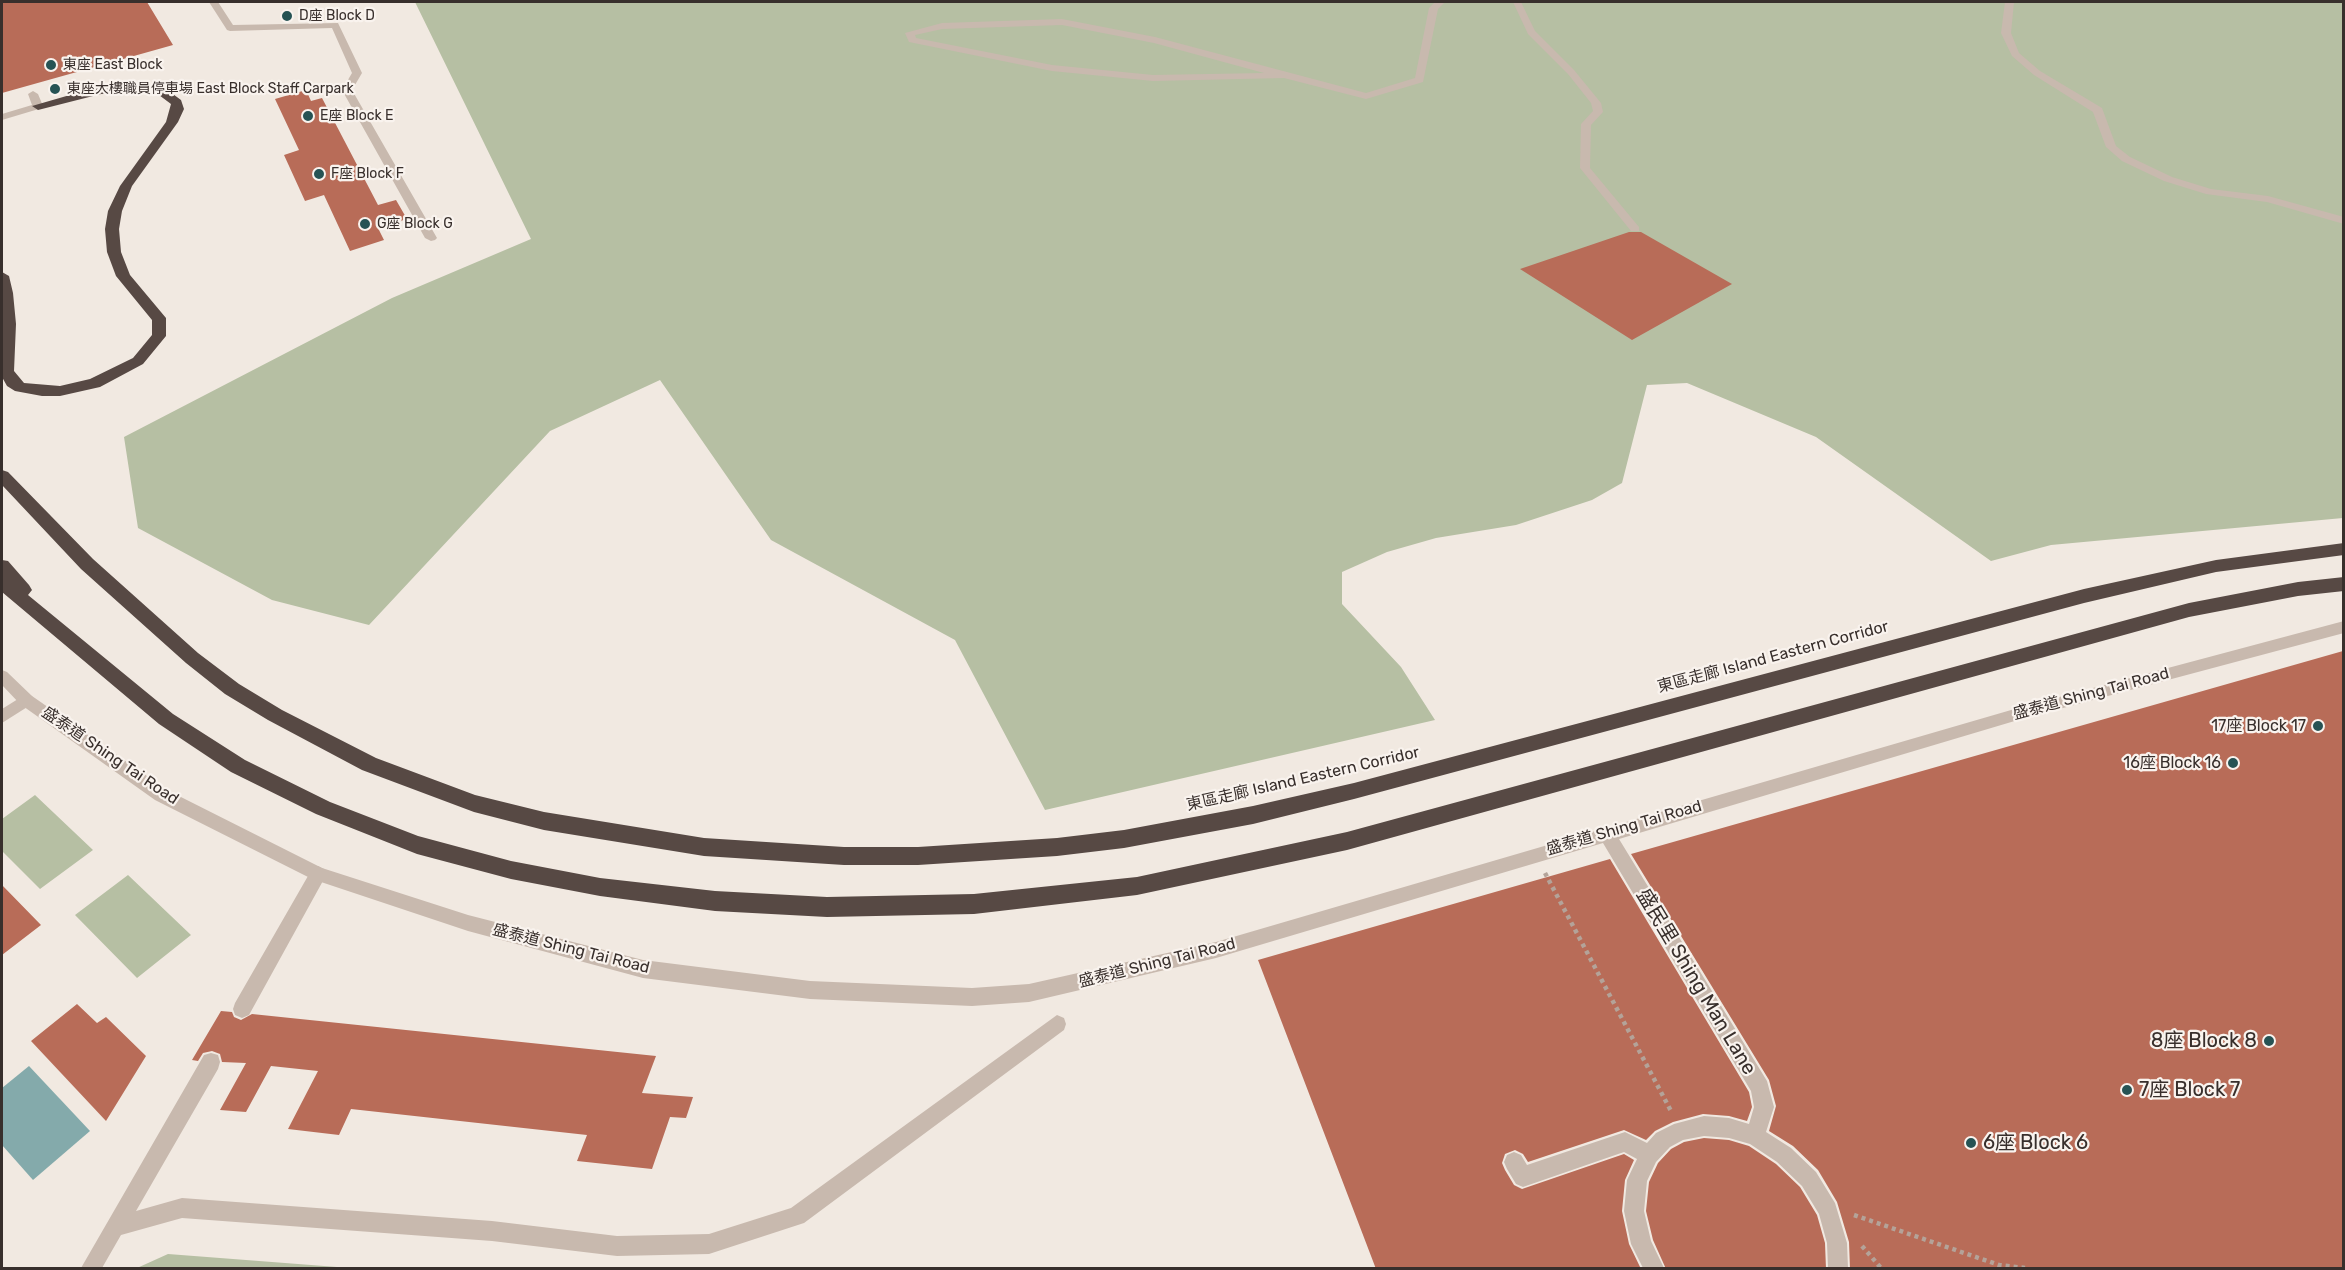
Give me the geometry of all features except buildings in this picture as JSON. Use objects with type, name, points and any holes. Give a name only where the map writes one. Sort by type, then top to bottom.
[{"type":"highway","points":[[2,276],[9,324],[6,372],[8,378],[20,387],[60,391],[95,383],[138,361],[159,336],[161,324],[159,318],[141,300],[123,276],[114,252],[112,229],[115,212],[126,186],[172,122],[178,109],[177,104],[162,92],[126,88],[36,100]]},
{"type":"highway","name":"東區走廊 Island Eastern Corridor","points":[[2,476],[87,564],[192,658],[232,689],[275,716],[369,764],[474,803],[544,821],[704,847],[844,856],[981,853],[1057,847],[1135,837],[1253,815],[1354,791],[2157,578],[2263,559],[2343,549]]},
{"type":"highway","points":[[2,566],[52,624]]},
{"type":"highway","points":[[2,583],[166,719],[238,766],[322,808],[417,845],[511,870],[600,887],[715,901],[827,907],[974,904],[1161,881],[1347,841],[2189,610],[2298,589],[2343,584]]},
{"type":"street","points":[[214,2],[230,28],[335,25],[357,73],[347,90],[431,238]]},
{"type":"street","points":[[1284,75],[1154,78],[1052,68],[912,40],[910,33],[942,26],[1062,22],[1155,40],[1366,96],[1420,80],[1434,8],[1440,2]]},
{"type":"street","points":[[1517,2],[1531,32],[1571,72],[1596,104],[1598,112],[1586,124],[1585,168],[1635,229]]},
{"type":"street","points":[[2009,2],[2006,33],[2015,54],[2037,73],[2098,110],[2111,147],[2126,159],[2168,179],[2210,192],[2268,199],[2343,221]]},
{"type":"street","points":[[2,117],[36,100]]},
{"type":"street","name":"盛泰道 Shing Tai Road","points":[[2,676],[26,700],[162,795],[318,874],[468,923],[643,969],[810,990],[907,996],[972,997],[1029,993],[1174,960],[2018,714],[2343,627]]},
{"type":"street","points":[[2,717],[26,700]]},
{"type":"street","name":"盛民里 Shing Man Lane","points":[[1606,833],[1760,1088],[1764,1107],[1755,1136]]},
{"type":"street","points":[[242,1009],[318,874]]},
{"type":"street","points":[[115,1227],[182,1208],[492,1231],[617,1246],[709,1244],[797,1216],[1057,1024]]},
{"type":"street","points":[[91,1269],[211,1062]]},
{"type":"street","points":[[1653,1269],[1641,1244],[1634,1211],[1637,1180],[1649,1155],[1663,1140],[1681,1131],[1704,1126],[1729,1128],[1755,1136],[1784,1155],[1809,1179],[1828,1210],[1837,1243],[1838,1269]]},
{"type":"street","points":[[1514,1162],[1523,1177],[1625,1142],[1649,1155]]},
{"type":"path","points":[[1535,854],[1681,1131]]},
{"type":"path","points":[[1828,1210],[1869,1218],[1989,1261],[2025,1269]]},
{"type":"path","points":[[1856,1240],[1881,1269]]},
{"type":"green space","points":[[415,2],[2343,2],[2343,518],[2051,545],[1991,561],[1816,437],[1687,383],[1647,385],[1622,483],[1592,500],[1516,525],[1436,538],[1387,552],[1342,572],[1342,604],[1401,667],[1435,720],[1045,810],[955,640],[771,540],[660,380],[550,431],[369,625],[272,600],[138,528],[124,437],[392,298],[531,239]]},
{"type":"green space","points":[[35,795],[93,850],[40,889],[2,851],[2,819]]},
{"type":"green space","points":[[128,875],[191,935],[137,978],[75,915]]},
{"type":"green space","points":[[168,1254],[350,1268],[137,1268]]},
{"type":"water","points":[[29,1066],[90,1131],[33,1180],[2,1145],[2,1088]]},
{"type":"place","name":"D座 Block D","points":[[287,16]]},
{"type":"place","name":"東座 East Block","points":[[51,65]]},
{"type":"place","name":"東座大樓職員停車場 East Block Staff Carpark","points":[[55,89]]},
{"type":"place","name":"E座 Block E","points":[[308,116]]},
{"type":"place","name":"F座 Block F","points":[[319,174]]},
{"type":"place","name":"G座 Block G","points":[[365,224]]},
{"type":"place","name":"17座 Block 17","points":[[2318,726]]},
{"type":"place","name":"16座 Block 16","points":[[2233,763]]},
{"type":"place","name":"8座 Block 8","points":[[2269,1041]]},
{"type":"place","name":"7座 Block 7","points":[[2127,1090]]},
{"type":"place","name":"6座 Block 6","points":[[1971,1143]]}]
